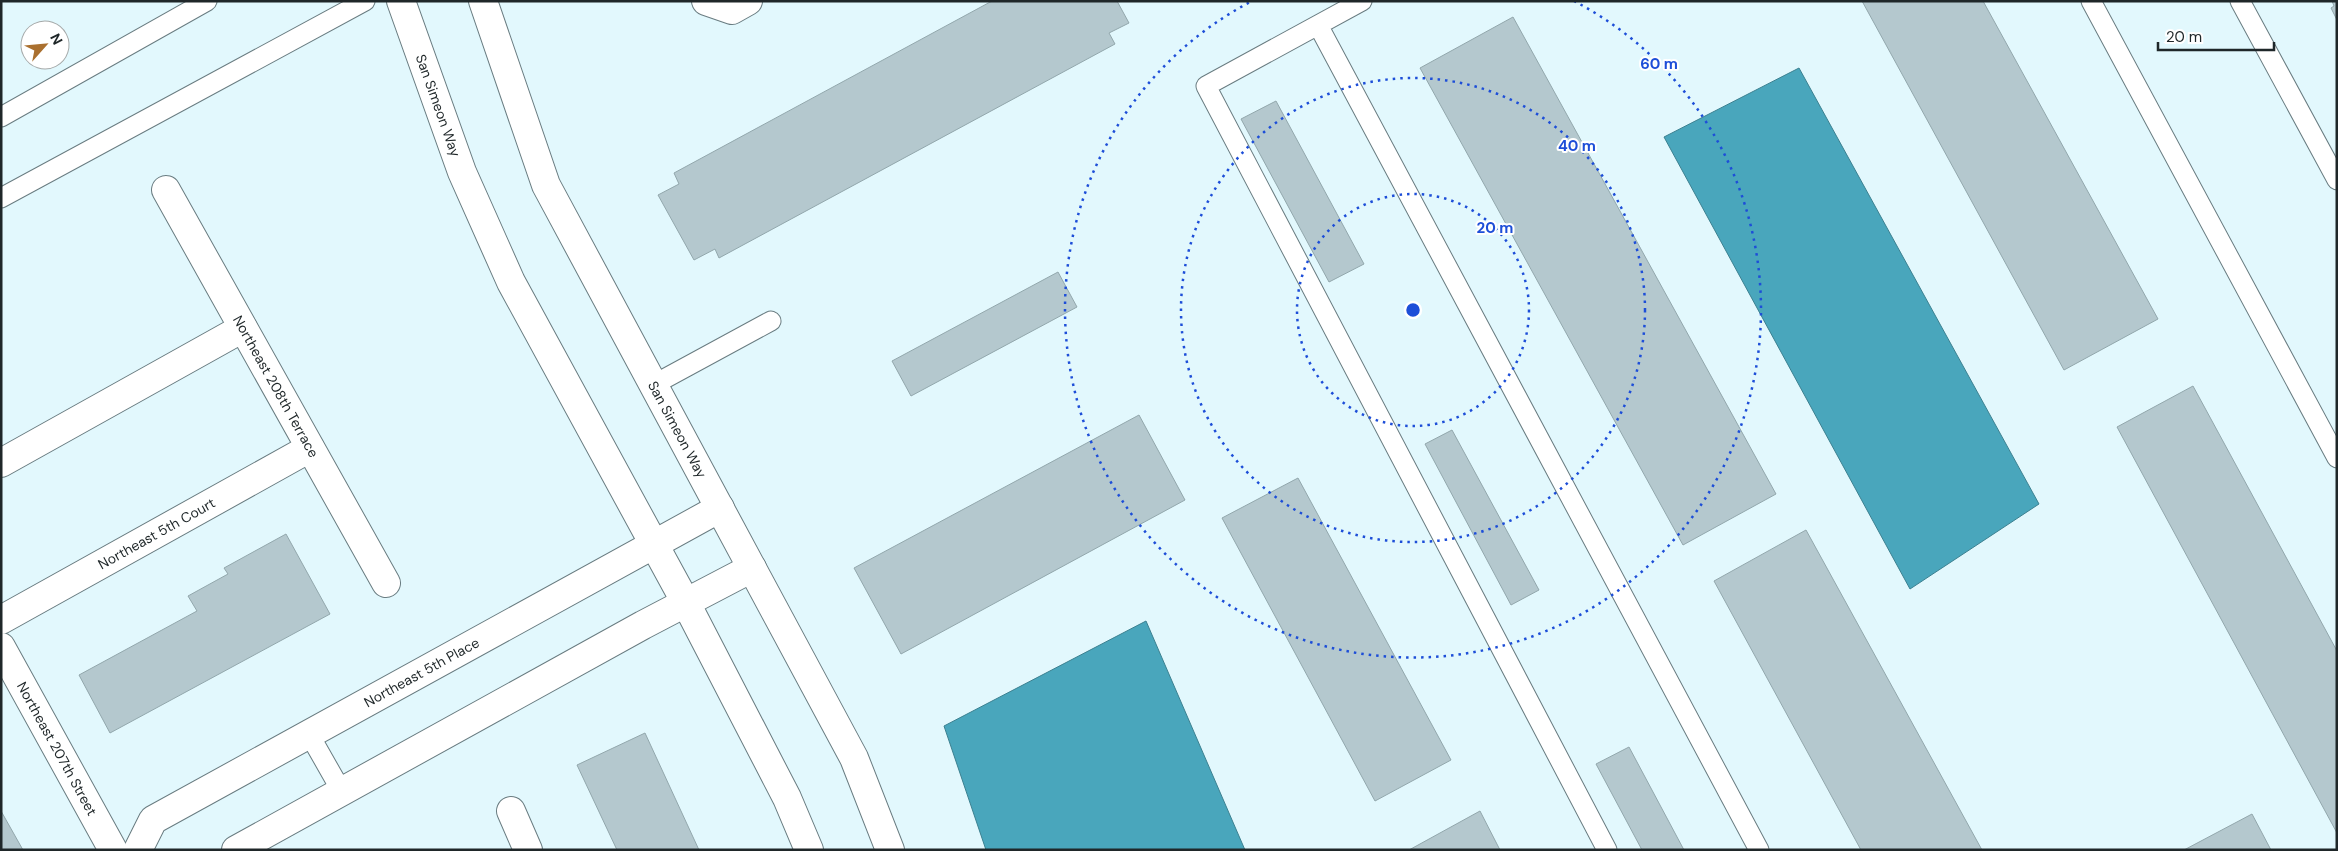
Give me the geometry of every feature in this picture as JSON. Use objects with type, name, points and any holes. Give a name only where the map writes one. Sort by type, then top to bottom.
[{"type":"street","name":"San Simeon Way","points":[[401,1],[462,172],[511,282],[686,603],[787,798],[809,850]]},
{"type":"street","name":"San Simeon Way","points":[[483,1],[546,185],[854,758],[890,850]]},
{"type":"street","points":[[706,1],[732,10],[748,1]]},
{"type":"street","name":"Northeast 208th Terrace","points":[[166,190],[386,583]]},
{"type":"street","points":[[1,463],[243,328]]},
{"type":"street","name":"Northeast 5th Court","points":[[1,620],[310,448]]},
{"type":"street","name":"Northeast 5th Place","points":[[138,850],[153,820],[720,508]]},
{"type":"street","points":[[236,850],[752,568]]},
{"type":"street","name":"Northeast 207th Street","points":[[1,647],[113,850]]},
{"type":"street","points":[[511,811],[528,850]]},
{"type":"lane","points":[[1,116],[207,1]]},
{"type":"lane","points":[[1,198],[365,1]]},
{"type":"lane","points":[[1362,1],[1206,86],[1607,850]]},
{"type":"lane","points":[[2091,1],[2337,458]]},
{"type":"lane","points":[[2240,1],[2337,180]]},
{"type":"lane","points":[[1318,25],[1759,850]]},
{"type":"lane","points":[[653,384],[771,321]]},
{"type":"lane","points":[[309,734],[342,792]]},
{"type":"water","points":[[1799,68],[2039,504],[1910,589],[1664,137]]},
{"type":"water","points":[[1146,621],[1245,850],[986,850],[944,726]]},
{"type":"building","points":[[992,1],[1117,1],[1129,23],[1109,33],[1115,44],[719,258],[715,249],[694,260],[658,195],[679,184],[674,173]]},
{"type":"building","points":[[1862,1],[1983,1],[2158,319],[2064,370]]},
{"type":"building","points":[[2332,1],[2337,1],[2337,20],[2331,8],[2334,6]]},
{"type":"building","points":[[1513,17],[1776,494],[1683,545],[1420,68]]},
{"type":"building","points":[[1276,101],[1364,264],[1329,282],[1241,119]]},
{"type":"building","points":[[1058,272],[1077,307],[911,396],[892,361]]},
{"type":"building","points":[[2193,386],[2337,651],[2337,833],[2117,427]]},
{"type":"building","points":[[1139,415],[1185,500],[901,654],[854,568]]},
{"type":"building","points":[[1452,430],[1539,590],[1511,605],[1425,444]]},
{"type":"building","points":[[1298,478],[1451,760],[1375,801],[1222,518]]},
{"type":"building","points":[[1806,530],[1982,850],[1861,850],[1714,581]]},
{"type":"building","points":[[286,534],[330,614],[110,733],[79,675],[197,611],[188,596],[228,574],[224,568]]},
{"type":"building","points":[[645,733],[699,850],[617,850],[577,765]]},
{"type":"building","points":[[1629,747],[1684,850],[1642,850],[1596,764]]},
{"type":"building","points":[[1,811],[23,850],[1,850]]},
{"type":"building","points":[[1480,811],[1500,850],[1409,850]]},
{"type":"building","points":[[2252,814],[2271,850],[2184,850]]}]
